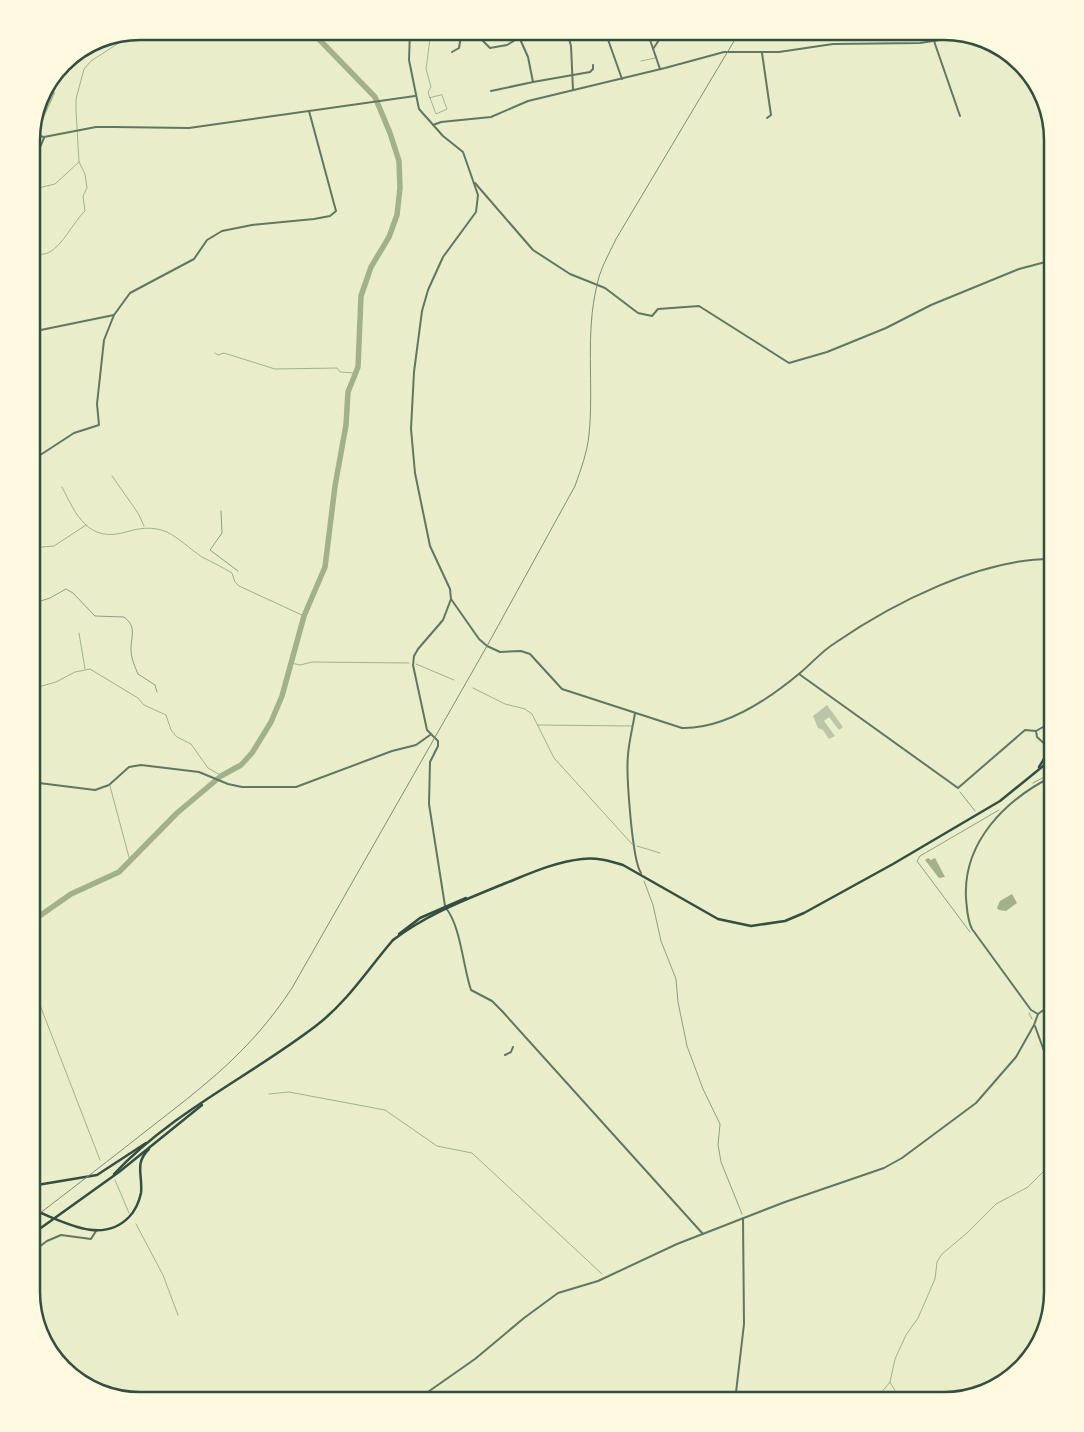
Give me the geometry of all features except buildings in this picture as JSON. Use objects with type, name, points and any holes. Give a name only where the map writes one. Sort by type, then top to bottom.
[{"type":"main road","points":[[1036,772],[1044,760]]},
{"type":"main road","points":[[40,1185],[97,1176],[172,1126],[333,1012],[404,928],[420,918],[564,861],[585,858],[606,860],[641,873],[718,919],[751,926],[770,925],[804,914],[977,815],[1006,796],[1044,764]]},
{"type":"main road","points":[[393,940],[423,920],[447,908]]},
{"type":"main road","points":[[40,1228],[114,1174],[172,1126]]},
{"type":"main road","points":[[40,1212],[70,1225],[96,1231],[122,1224],[132,1213],[141,1192],[139,1168],[141,1159],[172,1126]]},
{"type":"street","points":[[409,40],[408,52],[419,109],[433,125],[463,152],[478,195],[476,212],[443,257],[422,311],[411,409],[411,429],[416,472],[430,546],[450,589],[452,599],[479,639],[487,646],[500,652],[521,651],[530,654],[562,689],[682,728],[707,725],[763,701],[799,674],[833,644],[914,596],[1016,560],[1044,559]]},
{"type":"street","points":[[452,52],[459,48],[460,40]]},
{"type":"street","points":[[482,40],[490,48],[504,46],[518,40]]},
{"type":"street","points":[[520,40],[528,57],[533,82]]},
{"type":"street","points":[[569,40],[573,90]]},
{"type":"street","points":[[608,40],[622,79]]},
{"type":"street","points":[[650,40],[655,58],[661,69]]},
{"type":"street","points":[[653,49],[659,40]]},
{"type":"street","points":[[433,125],[441,122],[491,117],[528,101],[724,52],[762,53],[832,44],[864,42],[900,44],[940,40]]},
{"type":"street","points":[[934,41],[960,116]]},
{"type":"street","points":[[762,53],[770,115],[767,118]]},
{"type":"street","points":[[491,91],[590,72],[593,69],[592,65]]},
{"type":"street","points":[[40,135],[46,136],[114,126],[144,129],[189,128],[415,96]]},
{"type":"street","points":[[40,455],[74,433],[99,425],[97,404],[104,340],[114,315],[132,291],[194,258],[214,234],[252,225],[322,218],[330,216],[336,211],[309,111]]},
{"type":"street","points":[[40,146],[46,136]]},
{"type":"street","points":[[475,183],[533,250],[570,274],[605,288],[638,313],[652,316],[658,309],[699,306],[789,363],[826,352],[886,328],[931,305],[1019,268],[1044,262]]},
{"type":"street","points":[[40,330],[114,315]]},
{"type":"street","points":[[452,599],[443,620],[418,648],[414,656],[413,665],[430,735],[438,741],[438,746],[430,762],[429,804],[447,908],[457,932],[471,990],[487,998],[497,1006],[703,1234]]},
{"type":"street","points":[[799,674],[958,788],[1025,730],[1036,731],[1041,727],[1044,729]]},
{"type":"street","points":[[635,713],[628,755],[633,835],[637,867],[641,873]]},
{"type":"street","points":[[1036,731],[1037,737],[1044,743]]},
{"type":"street","points":[[40,783],[95,790],[109,784],[123,770],[137,765],[184,770],[242,787],[303,785],[384,753],[416,745],[430,735]]},
{"type":"street","points":[[1038,1014],[1031,1010],[972,928],[967,915],[966,891],[971,856],[984,832],[997,817],[1033,787],[1044,781]]},
{"type":"street","points":[[428,1392],[469,1364],[518,1322],[558,1293],[598,1281],[703,1234],[835,1184],[884,1168],[902,1158],[976,1103],[1016,1057],[1038,1014],[1044,1010]]},
{"type":"street","points":[[1034,1025],[1044,1052]]},
{"type":"street","points":[[506,1055],[511,1052],[513,1047]]},
{"type":"street","points":[[737,1392],[744,1324],[743,1218]]},
{"type":"street","points":[[40,1247],[60,1235],[91,1239],[96,1231]]},
{"type":"lane","points":[[430,40],[426,68],[431,87],[428,92],[430,98],[435,113],[446,111],[442,95],[430,98]]},
{"type":"lane","points":[[641,61],[655,58]]},
{"type":"path","points":[[220,511],[222,533],[210,550],[238,570]]},
{"type":"path","points":[[40,601],[66,589],[73,593],[95,616],[124,616],[132,624],[134,632],[130,652],[136,671],[140,678],[155,685],[157,692]]},
{"type":"path","points":[[1033,783],[1044,777]]},
{"type":"path","points":[[958,788],[977,815]]},
{"type":"path","points":[[971,933],[916,862],[920,856],[1004,806]]},
{"type":"path","points":[[641,873],[653,905],[661,941],[676,979],[680,1016],[687,1046],[703,1090],[720,1124],[718,1144],[721,1162],[743,1218]]},
{"type":"path","points":[[1027,1009],[1034,1025]]},
{"type":"shaded area","points":[[53,90],[55,93],[42,122],[43,114]]},
{"type":"shaded area","points":[[928,858],[931,860],[935,858],[945,877],[939,878],[925,860]]},
{"type":"shaded area","points":[[1012,894],[1017,903],[1006,911],[999,910],[997,908],[1000,901]]},
{"type":"waterway","points":[[40,916],[71,894],[119,872],[177,813],[221,776],[241,765],[252,753],[271,722],[282,696],[304,616],[325,567],[335,486],[346,425],[348,392],[358,367],[361,296],[371,267],[389,237],[397,215],[400,188],[399,161],[375,97],[320,40]]},
{"type":"waterway","points":[[40,255],[53,250],[85,211],[83,196],[87,188],[85,174],[79,162],[76,99],[84,69],[91,61],[120,42]]},
{"type":"waterway","points":[[40,188],[55,184],[79,162]]},
{"type":"waterway","points":[[215,353],[218,355],[224,353],[275,369],[337,368],[340,372],[355,373]]},
{"type":"waterway","points":[[112,476],[138,513],[144,526]]},
{"type":"waterway","points":[[62,487],[78,516],[93,530],[102,534],[146,528],[167,532],[202,557],[232,573],[235,582],[239,586],[304,616]]},
{"type":"waterway","points":[[40,547],[54,546],[86,525]]},
{"type":"waterway","points":[[79,633],[85,669]]},
{"type":"waterway","points":[[291,663],[300,665],[312,662],[409,663]]},
{"type":"waterway","points":[[416,664],[454,680]]},
{"type":"waterway","points":[[40,686],[56,682],[75,672],[90,669],[138,698],[144,705],[166,715],[171,730],[177,737],[191,744],[208,768],[222,776]]},
{"type":"waterway","points":[[473,688],[505,704],[525,709],[532,714],[554,758],[632,844]]},
{"type":"waterway","points":[[538,725],[632,726]]},
{"type":"waterway","points":[[110,786],[130,861]]},
{"type":"waterway","points":[[637,846],[660,853]]},
{"type":"waterway","points":[[40,1005],[100,1160]]},
{"type":"waterway","points":[[269,1094],[289,1092],[385,1110],[437,1146],[472,1153],[602,1274]]},
{"type":"waterway","points":[[882,1392],[890,1382],[895,1359],[906,1335],[918,1318],[935,1279],[937,1262],[942,1254],[967,1233],[996,1204],[1028,1187],[1044,1171]]},
{"type":"waterway","points":[[115,1180],[129,1213]]},
{"type":"waterway","points":[[136,1224],[163,1275],[178,1315]]},
{"type":"waterway","points":[[890,1382],[896,1392]]},
{"type":"railway","points":[[40,1213],[188,1098],[225,1066],[260,1031],[292,988],[487,646],[575,486],[589,435],[591,322],[600,273],[616,239],[735,40]]}]
